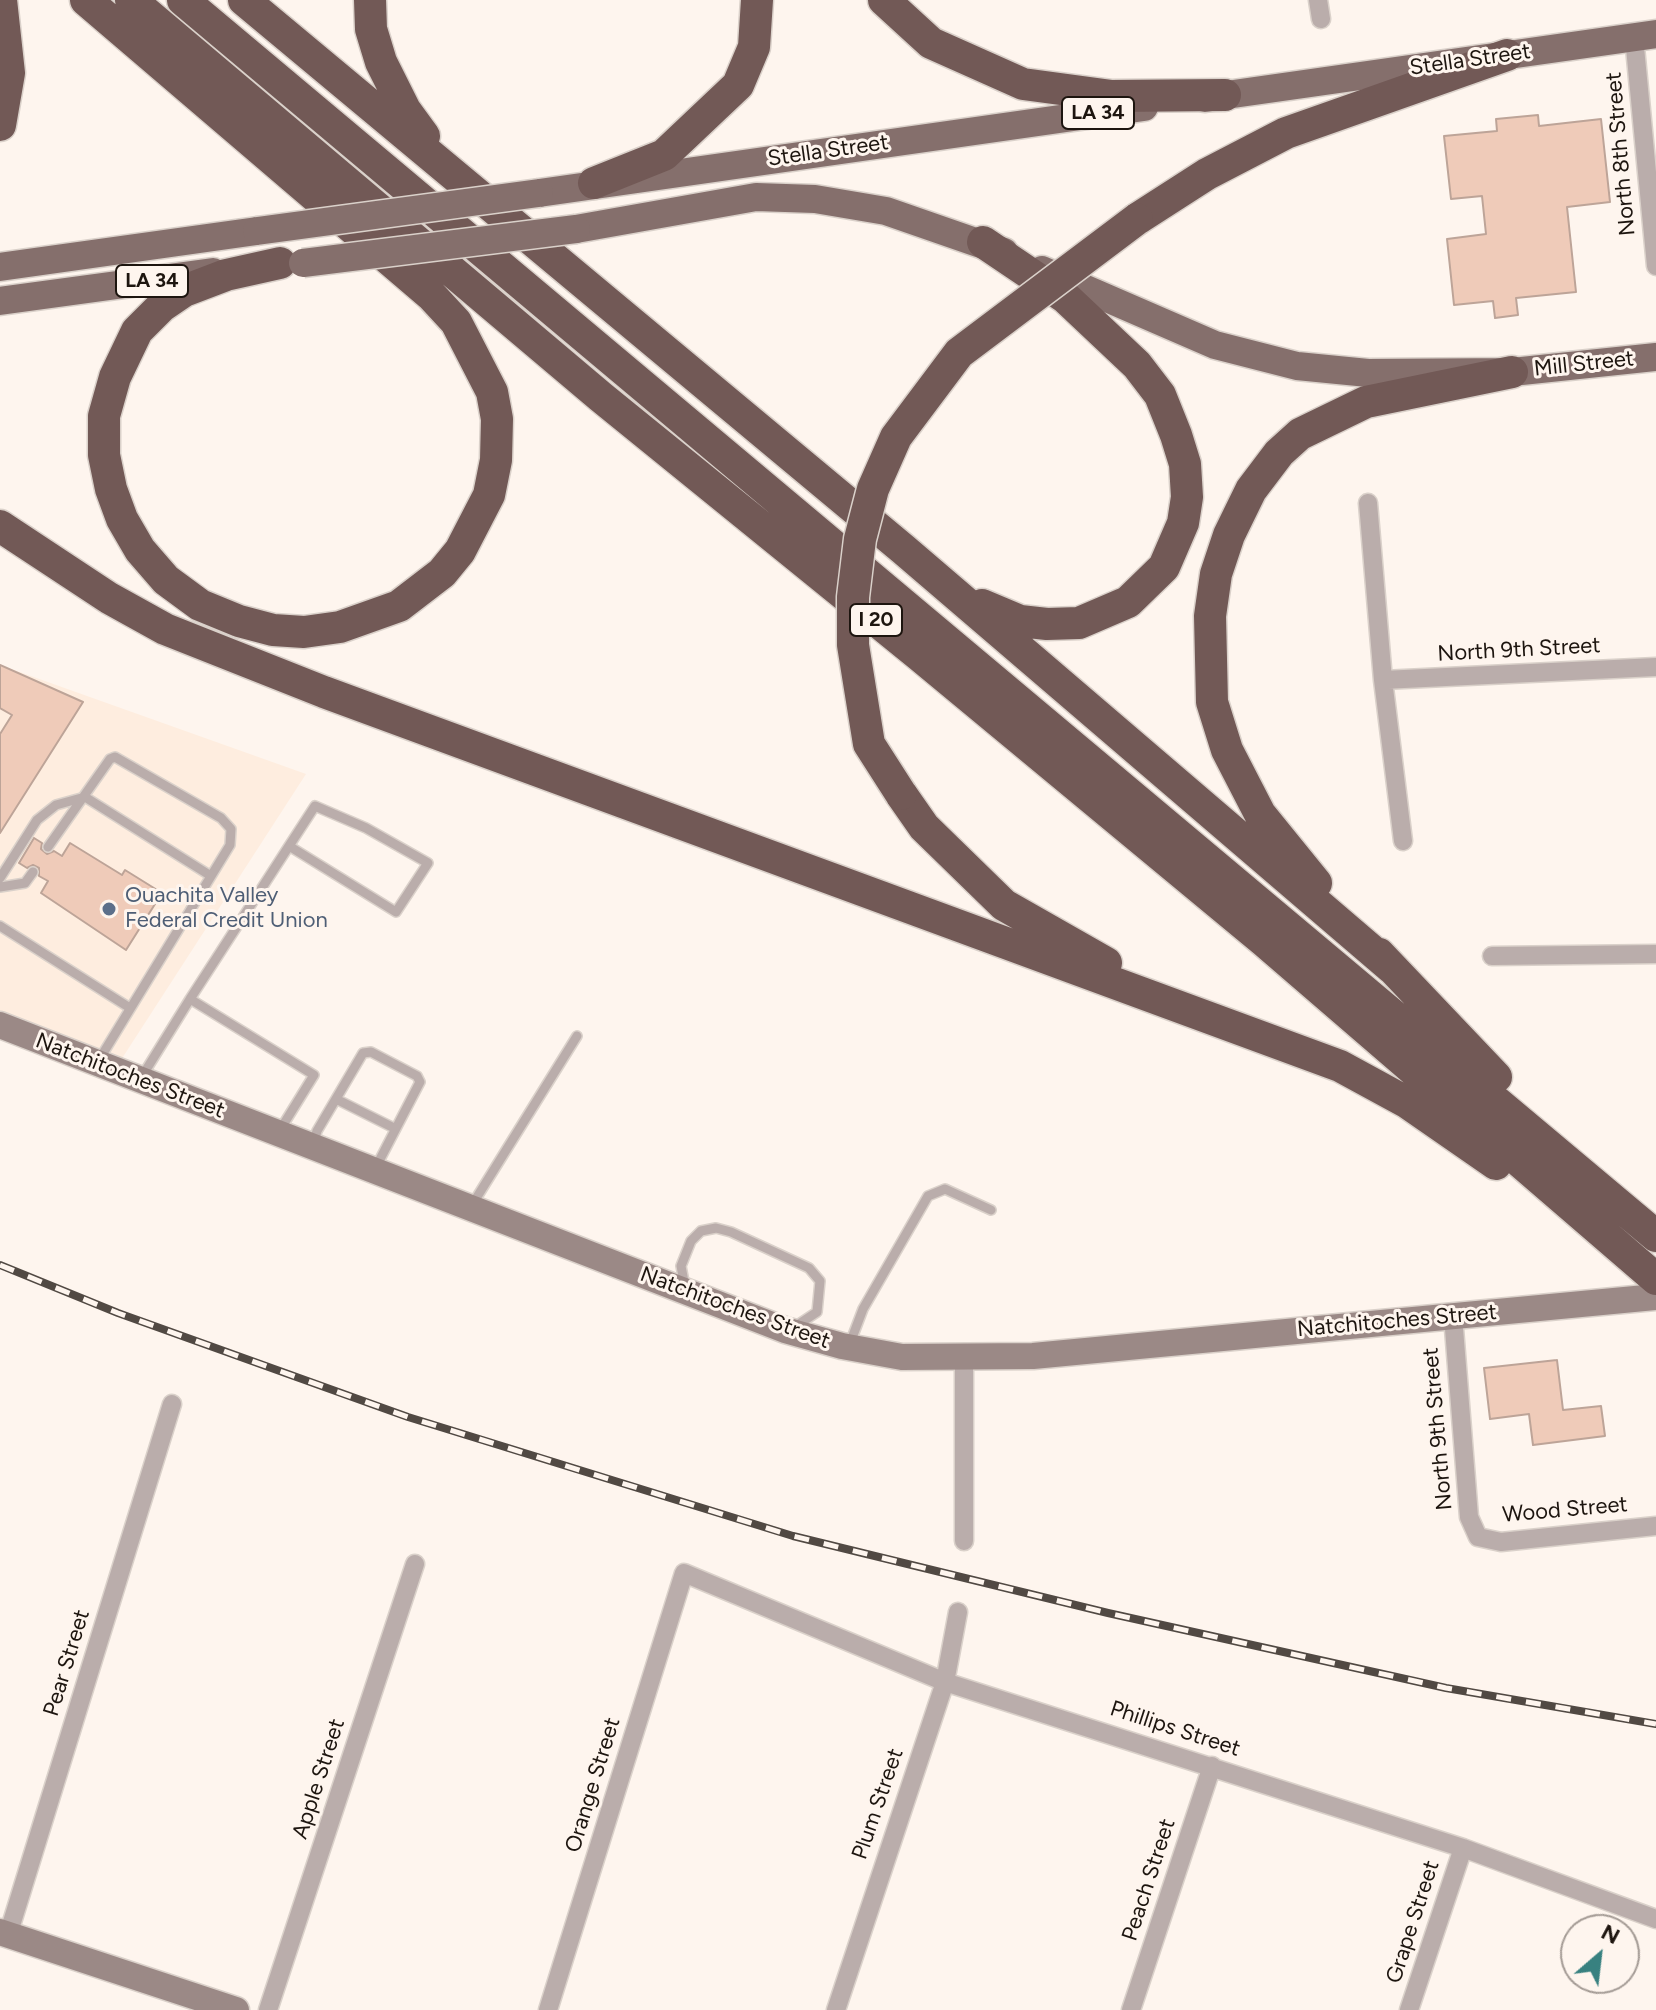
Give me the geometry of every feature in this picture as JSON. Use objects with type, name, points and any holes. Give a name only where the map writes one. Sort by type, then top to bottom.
[{"type":"highway","points":[[0,125],[9,73],[1,0]]},
{"type":"highway","points":[[86,0],[431,295],[456,322],[492,392],[497,419],[496,460],[489,495],[460,551],[442,573],[399,606],[340,627],[304,632],[239,621],[200,605],[166,580],[140,550],[122,519],[111,489],[104,455],[104,416],[115,377],[137,331],[162,306],[184,291],[226,275],[292,263]]},
{"type":"highway","name":"I 20","points":[[131,0],[601,397],[1264,941],[1656,1279]]},
{"type":"highway","name":"I 20","points":[[183,0],[1656,1236]]},
{"type":"highway","points":[[244,0],[903,549],[1392,968]]},
{"type":"highway","points":[[370,0],[371,29],[381,62],[405,110],[450,171]]},
{"type":"highway","points":[[594,183],[664,155],[738,85],[754,47],[757,0]]},
{"type":"highway","points":[[884,0],[931,43],[1023,84],[1112,96],[1225,95]]},
{"type":"highway","points":[[1507,55],[1286,133],[1207,174],[1137,219],[959,353],[896,437],[873,489],[858,554],[853,597],[853,645],[869,744],[924,827],[1004,905],[1053,936],[1136,978],[1340,1066],[1408,1103],[1616,1244]]},
{"type":"highway","points":[[903,549],[987,609],[1020,621],[1079,623],[1128,602],[1137,594],[1164,567],[1183,523],[1185,464],[1160,395],[1103,329],[1066,298],[983,242]]},
{"type":"highway","points":[[1512,372],[1366,402],[1300,434],[1279,453],[1251,490],[1229,535],[1216,574],[1209,657],[1212,702],[1227,750],[1260,814],[1392,968],[1604,1191]]},
{"type":"highway","points":[[0,526],[123,606],[165,629],[241,660],[1340,1066]]},
{"type":"main road","name":"Stella Street","points":[[0,267],[1645,35]]},
{"type":"main road","name":"Stella Street","points":[[0,301],[576,229],[756,197],[801,198],[886,211],[983,242],[1215,345],[1297,366],[1368,373],[1512,372]]},
{"type":"main road","name":"Mill Street","points":[[1512,372],[1656,357]]},
{"type":"street","name":"North 8th Street","points":[[1645,35],[1656,266]]},
{"type":"street","points":[[1368,503],[1383,680],[1403,841]]},
{"type":"street","name":"North 9th Street","points":[[1383,680],[1656,667]]},
{"type":"street","points":[[1492,956],[1656,954]]},
{"type":"street","name":"Natchitoches Street","points":[[0,1025],[785,1330],[902,1357],[1033,1356],[1656,1297]]},
{"type":"street","name":"North 9th Street","points":[[1453,1316],[1469,1517],[1478,1537]]},
{"type":"street","points":[[964,1358],[964,1541]]},
{"type":"street","name":"Pear Street","points":[[3,1934],[172,1404]]},
{"type":"street","name":"Wood Street","points":[[1478,1537],[1501,1542],[1656,1526]]},
{"type":"street","name":"Apple Street","points":[[268,2010],[415,1564]]},
{"type":"street","name":"Phillips Street","points":[[684,1573],[945,1682],[1463,1848],[1656,1919]]},
{"type":"street","name":"Orange Street","points":[[548,2010],[684,1573]]},
{"type":"street","name":"Plum Street","points":[[836,2010],[945,1682],[958,1612]]},
{"type":"street","name":"Peach Street","points":[[1131,2010],[1212,1766]]},
{"type":"street","name":"Grape Street","points":[[1409,2010],[1463,1848]]},
{"type":"street","points":[[3,1934],[236,2010]]},
{"type":"lane","points":[[48,847],[110,759],[115,757],[221,818],[231,829],[230,845],[97,1063]]},
{"type":"lane","points":[[0,878],[37,820],[56,805],[85,797],[211,876]]},
{"type":"lane","points":[[140,1079],[190,999],[289,846],[315,806],[366,828],[428,863],[396,912],[289,846]]},
{"type":"lane","points":[[0,887],[25,883],[33,872]]},
{"type":"lane","points":[[0,926],[130,1008]]},
{"type":"lane","points":[[190,999],[314,1075],[278,1133]]},
{"type":"lane","points":[[471,1208],[577,1036]]},
{"type":"lane","points":[[313,1147],[317,1131],[363,1053],[371,1052],[417,1076],[420,1082],[394,1128],[386,1152],[373,1170]]},
{"type":"lane","points":[[336,1099],[394,1128]]},
{"type":"lane","points":[[858,1349],[852,1338],[863,1309],[928,1196],[945,1189],[991,1210]]},
{"type":"lane","points":[[686,1291],[681,1266],[691,1241],[701,1231],[716,1228],[731,1232],[809,1268],[820,1281],[817,1312],[803,1324],[785,1330]]},
{"type":"shaded area","points":[[0,665],[306,774],[119,1063],[0,1016]]},
{"type":"building","points":[[1538,115],[1539,126],[1601,119],[1610,202],[1567,207],[1576,292],[1516,298],[1518,315],[1495,318],[1493,301],[1454,305],[1447,239],[1486,234],[1482,196],[1451,199],[1444,136],[1497,131],[1496,119]]},
{"type":"building","points":[[0,665],[83,702],[0,833],[0,734],[12,715],[0,708]]},
{"type":"building","name":"Ouachita Valley Federal Credit Union","points":[[34,838],[42,843],[41,849],[47,854],[54,851],[62,856],[70,843],[122,875],[125,870],[162,893],[126,950],[41,893],[48,881],[39,876],[39,868],[33,865],[27,868],[19,863]]},
{"type":"building","points":[[1557,1360],[1563,1410],[1601,1406],[1605,1436],[1533,1445],[1529,1414],[1490,1419],[1484,1368]]},
{"type":"railway","points":[[0,1265],[118,1313],[408,1417],[793,1536],[1108,1613],[1446,1688],[1656,1724]]},
{"type":"place","name":"Ouachita Valley Federal Credit Union","points":[[109,909]]}]
